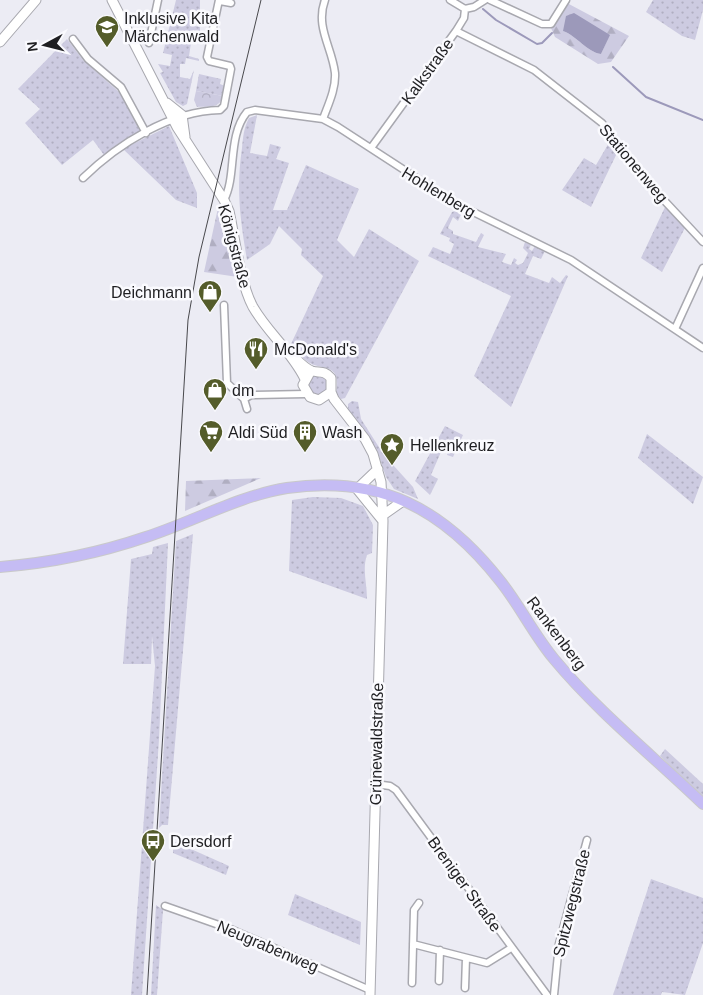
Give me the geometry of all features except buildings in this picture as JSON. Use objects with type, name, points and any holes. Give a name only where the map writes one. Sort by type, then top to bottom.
[{"type":"main road","name":"Rankenberg","points":[[0,567],[47,561],[107,549],[145,538],[253,497],[286,488],[357,488],[382,492],[427,511],[470,545],[501,583],[554,659],[592,701],[703,804]]},
{"type":"street","points":[[0,42],[36,0]]},
{"type":"street","points":[[112,0],[165,101],[177,117]]},
{"type":"street","points":[[149,43],[158,0]]},
{"type":"street","points":[[83,178],[108,156],[177,117],[201,111],[220,110],[224,106],[230,66],[210,61],[207,57],[219,0],[232,3]]},
{"type":"street","points":[[323,119],[331,97],[335,74],[321,23],[325,0]]},
{"type":"street","points":[[450,0],[465,9],[474,7],[485,0]]},
{"type":"street","points":[[490,0],[542,24],[550,24],[566,0]]},
{"type":"street","name":"Kalkstraße","points":[[371,148],[456,31],[464,18],[465,9]]},
{"type":"street","name":"Stationenweg","points":[[456,31],[534,70],[602,123],[632,166],[703,242]]},
{"type":"street","points":[[73,39],[88,59],[121,87],[146,133]]},
{"type":"street","name":"Hohlenberg","points":[[224,200],[228,192],[238,128],[247,112],[254,110],[323,119],[454,203],[572,260],[703,348]]},
{"type":"street","name":"Königstraße","points":[[177,117],[186,139],[229,211],[252,304],[264,325],[286,350],[313,371],[327,374],[332,382],[331,392],[342,411],[365,439],[378,469],[382,492]]},
{"type":"street","points":[[675,329],[703,268]]},
{"type":"street","points":[[224,305],[227,383],[244,399],[247,409]]},
{"type":"street","name":"Königstraße","points":[[286,350],[314,400],[324,399],[342,411]]},
{"type":"street","points":[[244,399],[251,395],[288,394],[305,386],[313,371]]},
{"type":"street","points":[[324,399],[331,392]]},
{"type":"street","points":[[378,469],[357,488],[383,518],[403,501]]},
{"type":"street","name":"Grünewaldstraße","points":[[370,992],[383,518],[382,492]]},
{"type":"street","name":"Breniger Straße","points":[[375,784],[390,786],[396,790],[547,995]]},
{"type":"street","name":"Spitzwegstraße","points":[[554,995],[559,944],[587,840]]},
{"type":"street","points":[[412,983],[414,910],[419,903]]},
{"type":"street","name":"Neugrabenweg","points":[[165,906],[233,930],[370,992]]},
{"type":"street","points":[[413,944],[487,963],[511,948]]},
{"type":"street","points":[[439,981],[440,950]]},
{"type":"street","points":[[465,988],[466,958]]},
{"type":"green space","points":[[176,0],[200,0],[200,13],[195,26],[200,27],[200,31],[193,30],[189,56],[199,59],[199,61],[186,58],[185,64],[180,64],[180,77],[190,79],[194,70],[187,104],[183,106],[176,102],[160,73],[163,72],[158,64],[170,66],[172,55],[163,53]]},
{"type":"green space","points":[[653,0],[703,0],[703,10],[695,40],[682,36],[646,12]]},
{"type":"green space","points":[[567,3],[629,36],[611,62],[598,64],[555,37],[551,28]],"holes":[[[563,31],[609,36],[601,54],[591,50]]]},
{"type":"green space","points":[[67,39],[83,60],[119,92],[141,132],[104,155],[93,140],[62,165],[25,123],[40,109],[18,89]]},
{"type":"green space","points":[[199,74],[221,79],[220,84],[225,86],[223,96],[196,91]]},
{"type":"green space","points":[[196,91],[223,96],[216,105],[197,107],[194,100]]},
{"type":"green space","points":[[257,115],[250,153],[267,156],[270,144],[281,147],[276,159],[289,163],[273,210],[287,210],[306,165],[359,189],[337,240],[354,257],[369,229],[419,261],[345,398],[341,399],[336,393],[336,376],[330,369],[313,365],[290,346],[323,276],[301,255],[302,249],[279,226],[270,244],[247,260],[242,231],[239,177],[243,136],[246,125],[249,118]]},
{"type":"green space","points":[[169,126],[197,193],[197,208],[176,200],[123,149]]},
{"type":"green space","points":[[610,141],[618,151],[591,207],[562,190],[584,158],[596,165]]},
{"type":"green space","points":[[666,205],[686,226],[662,272],[641,258]]},
{"type":"green space","points":[[218,208],[223,217],[238,277],[204,272]]},
{"type":"green space","points":[[458,210],[462,212],[458,221],[453,217],[448,228],[453,231],[453,234],[476,242],[481,233],[484,235],[478,247],[506,254],[502,262],[511,265],[514,258],[517,260],[515,263],[518,265],[523,263],[528,253],[523,248],[525,242],[531,245],[529,249],[532,251],[535,246],[545,251],[541,259],[533,256],[525,274],[549,283],[552,277],[560,283],[566,275],[568,276],[511,407],[474,376],[511,296],[428,256],[433,247],[450,254],[454,244],[449,241],[450,238],[440,234],[452,212]]},
{"type":"green space","points":[[319,374],[328,380],[327,391],[318,396],[308,391],[307,381],[312,375]]},
{"type":"green space","points":[[352,401],[358,402],[361,419],[384,455],[413,487],[418,499],[394,489],[386,477],[377,450],[348,410],[348,404]]},
{"type":"green space","points":[[445,426],[463,435],[453,457],[447,455],[449,447],[444,445],[431,475],[438,479],[430,495],[415,481]]},
{"type":"green space","points":[[647,434],[703,477],[693,504],[638,458]]},
{"type":"green space","points":[[261,478],[185,511],[186,481]]},
{"type":"green space","points":[[313,497],[341,498],[363,506],[373,525],[372,553],[367,555],[365,566],[367,599],[289,571],[292,500]]},
{"type":"green space","points":[[193,534],[168,825],[162,825],[159,828],[176,541]]},
{"type":"green space","points":[[168,543],[159,739],[142,995],[131,995],[155,666],[152,636],[151,664],[123,664],[131,559],[152,554],[153,547]]},
{"type":"green space","points":[[665,749],[703,784],[703,798],[660,756]]},
{"type":"green space","points":[[173,841],[229,866],[226,875],[173,853]]},
{"type":"green space","points":[[651,879],[703,898],[703,943],[685,995],[662,992],[661,995],[613,995]]},
{"type":"green space","points":[[295,894],[361,922],[360,945],[288,915]]},
{"type":"green space","points":[[156,905],[163,910],[157,995],[151,995]]},
{"type":"shaded area","points":[[574,13],[610,35],[601,54],[591,50],[563,31],[566,16]]},
{"type":"waterway","points":[[483,9],[496,20],[537,44],[542,43],[552,33]]},
{"type":"waterway","points":[[613,67],[646,97],[703,120]]},
{"type":"tram line","points":[[147,995],[188,320],[199,257],[261,0]]},
{"type":"place","name":"Inklusive Kita Märchenwald","points":[[107,48]]},
{"type":"place","name":"Deichmann","points":[[210,313]]},
{"type":"place","name":"McDonald's","points":[[256,370]]},
{"type":"place","name":"dm","points":[[215,411]]},
{"type":"place","name":"Aldi Süd","points":[[211,453]]},
{"type":"place","name":"Wash","points":[[305,453]]},
{"type":"place","name":"Hellenkreuz","points":[[392,466]]},
{"type":"place","name":"Dersdorf","points":[[153,862]]}]
